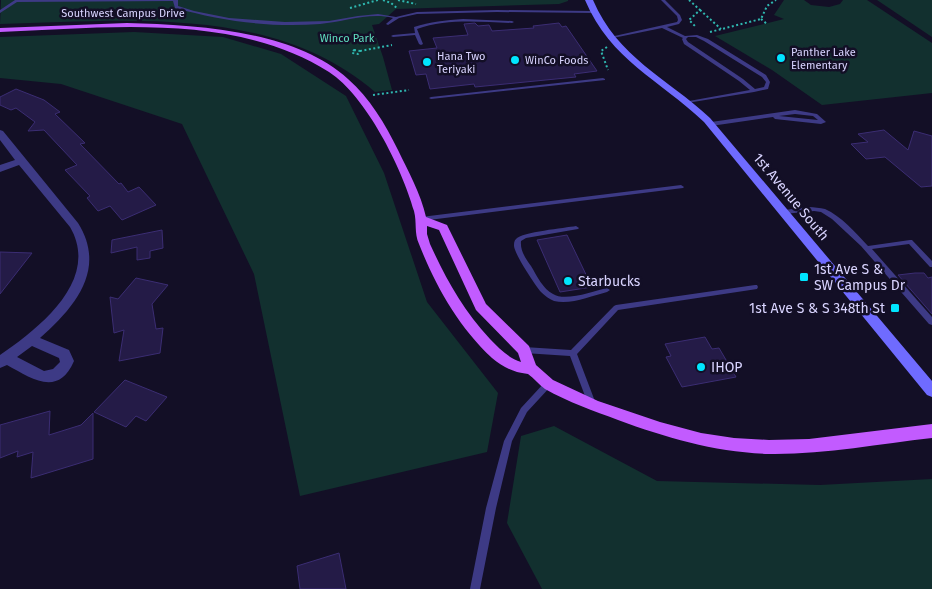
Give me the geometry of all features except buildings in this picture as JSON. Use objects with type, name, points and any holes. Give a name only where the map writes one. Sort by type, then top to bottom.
[{"type":"main road","name":"1st Avenue South","points":[[589,0],[593,12],[610,38],[634,62],[689,102],[711,124],[932,391]]},
{"type":"main road","name":"Southwest Campus Drive","points":[[0,30],[141,26],[185,27],[230,33],[280,46],[317,61],[344,78],[370,108],[390,144],[421,219],[420,234],[449,299],[478,335],[495,352],[514,367],[530,368]]},
{"type":"main road","name":"Southwest Campus Drive","points":[[421,219],[443,228],[481,307],[524,350],[530,368],[548,384],[592,405],[660,429],[701,440],[734,445],[769,447],[809,446],[932,431]]},
{"type":"street","points":[[0,133],[20,161],[71,222],[81,239],[86,256],[84,268],[74,292],[55,317],[27,343],[3,360]]},
{"type":"street","points":[[0,169],[20,161]]},
{"type":"street","points":[[3,360],[43,377],[56,374],[67,361],[67,357],[27,343]]},
{"type":"lane","points":[[0,12],[17,0],[175,0],[176,7],[189,11],[259,21],[318,24],[379,14],[396,18]]},
{"type":"lane","points":[[610,38],[678,23],[680,18],[664,0]]},
{"type":"lane","points":[[458,21],[459,12]]},
{"type":"lane","points":[[388,24],[403,15],[459,12],[593,12]]},
{"type":"lane","points":[[420,44],[415,28],[422,24],[458,21],[512,22]]},
{"type":"lane","points":[[664,27],[684,37],[686,42],[754,91]]},
{"type":"lane","points":[[393,36],[417,34]]},
{"type":"lane","points":[[684,37],[693,35],[702,38],[764,76],[768,82],[767,86],[763,89],[689,102]]},
{"type":"lane","points":[[431,98],[603,79]]},
{"type":"lane","points":[[711,124],[770,117],[823,122],[815,115],[806,112],[781,113],[770,117]]},
{"type":"lane","points":[[421,219],[681,187]]},
{"type":"lane","points":[[784,212],[812,210],[823,212],[838,221],[866,248],[932,322]]},
{"type":"lane","points":[[576,228],[519,238],[517,243],[518,249],[545,293],[552,298],[563,299],[607,290]]},
{"type":"lane","points":[[866,248],[910,242],[932,265]]},
{"type":"lane","points":[[524,350],[572,353],[616,308],[755,287]]},
{"type":"lane","points":[[572,353],[592,405]]},
{"type":"lane","points":[[475,589],[491,508],[508,441],[524,410],[548,384]]},
{"type":"path","points":[[383,0],[392,4],[403,15]]},
{"type":"path","points":[[689,0],[721,29]]},
{"type":"path","points":[[766,0],[770,3]]},
{"type":"path","points":[[705,33],[761,19],[770,3],[776,0]]},
{"type":"path","points":[[698,28],[689,21],[700,10]]},
{"type":"path","points":[[761,19],[767,24]]},
{"type":"path","points":[[360,51],[395,44]]},
{"type":"path","points":[[601,51],[608,70]]},
{"type":"path","points":[[361,96],[409,90]]},
{"type":"green space","name":"Winco Park","points":[[1,0],[568,1],[559,4],[396,9],[379,24],[372,25],[392,90],[375,92],[335,64],[291,44],[244,31],[196,24],[147,21],[0,24]]},
{"type":"green space","points":[[784,0],[804,0],[811,5],[829,7],[840,4],[843,0],[867,0],[932,43],[932,93],[822,105],[772,70],[715,36],[784,19],[774,15]]},
{"type":"green space","points":[[877,0],[932,0],[932,37]]},
{"type":"green space","points":[[134,32],[223,37],[281,54],[346,96],[384,173],[427,302],[498,393],[487,452],[300,496],[254,274],[182,124],[61,84],[0,78],[0,37]]},
{"type":"green space","points":[[554,426],[657,481],[820,485],[932,479],[932,589],[542,589],[507,523],[521,436]]},
{"type":"place","name":"Panther Lake Elementary","points":[[781,58]]},
{"type":"place","name":"WinCo Foods","points":[[515,60]]},
{"type":"place","name":"Hana Two Teriyaki","points":[[427,62]]},
{"type":"place","name":"1st Ave S & SW Campus Dr","points":[[804,277]]},
{"type":"place","name":"Starbucks","points":[[568,281]]},
{"type":"place","name":"1st Ave S & S 348th St","points":[[895,308]]},
{"type":"place","name":"IHOP","points":[[701,367]]}]
